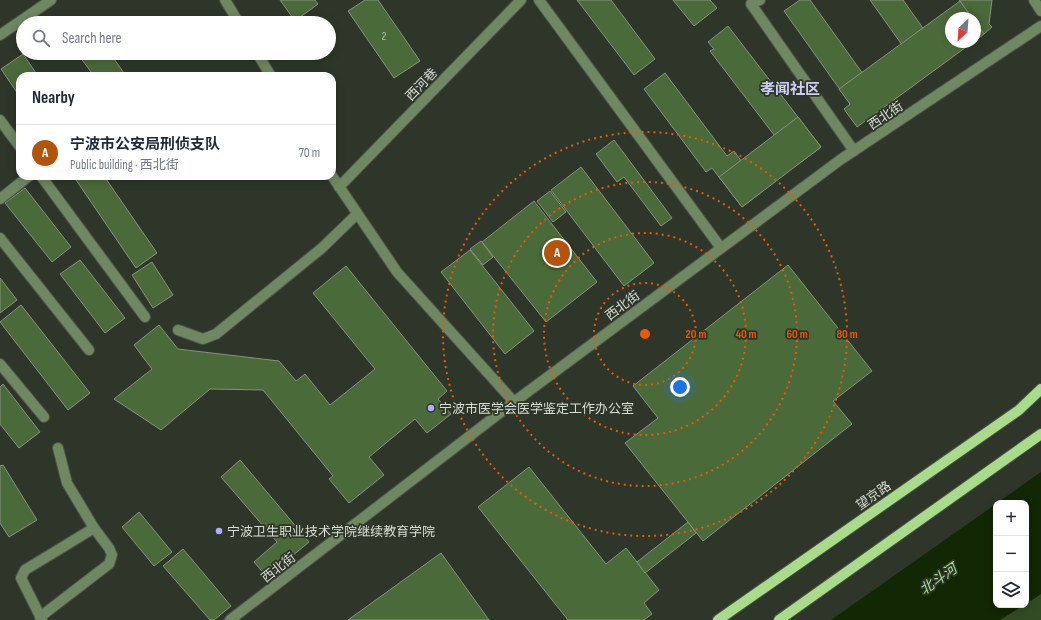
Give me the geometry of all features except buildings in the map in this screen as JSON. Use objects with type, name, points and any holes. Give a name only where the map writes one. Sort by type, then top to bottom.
[{"type":"main road","name":"望京路","points":[[718,620],[1019,410],[1041,389]]},
{"type":"main road","points":[[779,620],[1041,434]]},
{"type":"street","points":[[28,16],[51,0]]},
{"type":"street","points":[[225,0],[235,16]]},
{"type":"street","name":"西河巷","points":[[339,187],[521,0]]},
{"type":"street","points":[[539,0],[721,248]]},
{"type":"street","points":[[760,0],[750,4],[854,151]]},
{"type":"street","points":[[1034,0],[1041,11]]},
{"type":"street","points":[[0,35],[16,24]]},
{"type":"street","name":"西北街","points":[[230,620],[514,402],[721,248],[854,151],[1041,26]]},
{"type":"street","points":[[261,60],[269,72]]},
{"type":"street","points":[[0,120],[16,142]]},
{"type":"street","points":[[0,199],[24,180]]},
{"type":"street","points":[[44,180],[145,317]]},
{"type":"street","points":[[335,180],[397,272],[514,402]]},
{"type":"street","points":[[178,330],[203,339],[216,334],[322,248],[357,214]]},
{"type":"street","points":[[0,238],[89,350]]},
{"type":"street","points":[[0,364],[44,417]]},
{"type":"street","points":[[58,448],[62,467],[68,483],[94,528],[109,548],[112,555],[109,564],[41,618],[21,578],[25,570],[94,528]]},
{"type":"shaded area","points":[[1041,581],[1041,620],[980,620],[998,608],[1029,608],[1029,589]]},
{"type":"water","points":[[1041,472],[1041,594],[1029,602],[1029,500],[1001,500]]},
{"type":"water","name":"北斗河","points":[[993,506],[993,608],[1019,608],[1000,620],[831,620]]},
{"type":"place","name":"宁波市公安局刑侦支队","points":[[557,253]]},
{"type":"place","name":"宁波市医学会医学鉴定工作办公室","points":[[431,408]]},
{"type":"place","name":"宁波卫生职业技术学院继续教育学院","points":[[219,531]]},
{"type":"district","name":"孝闻社区","points":[[790,89]]}]
